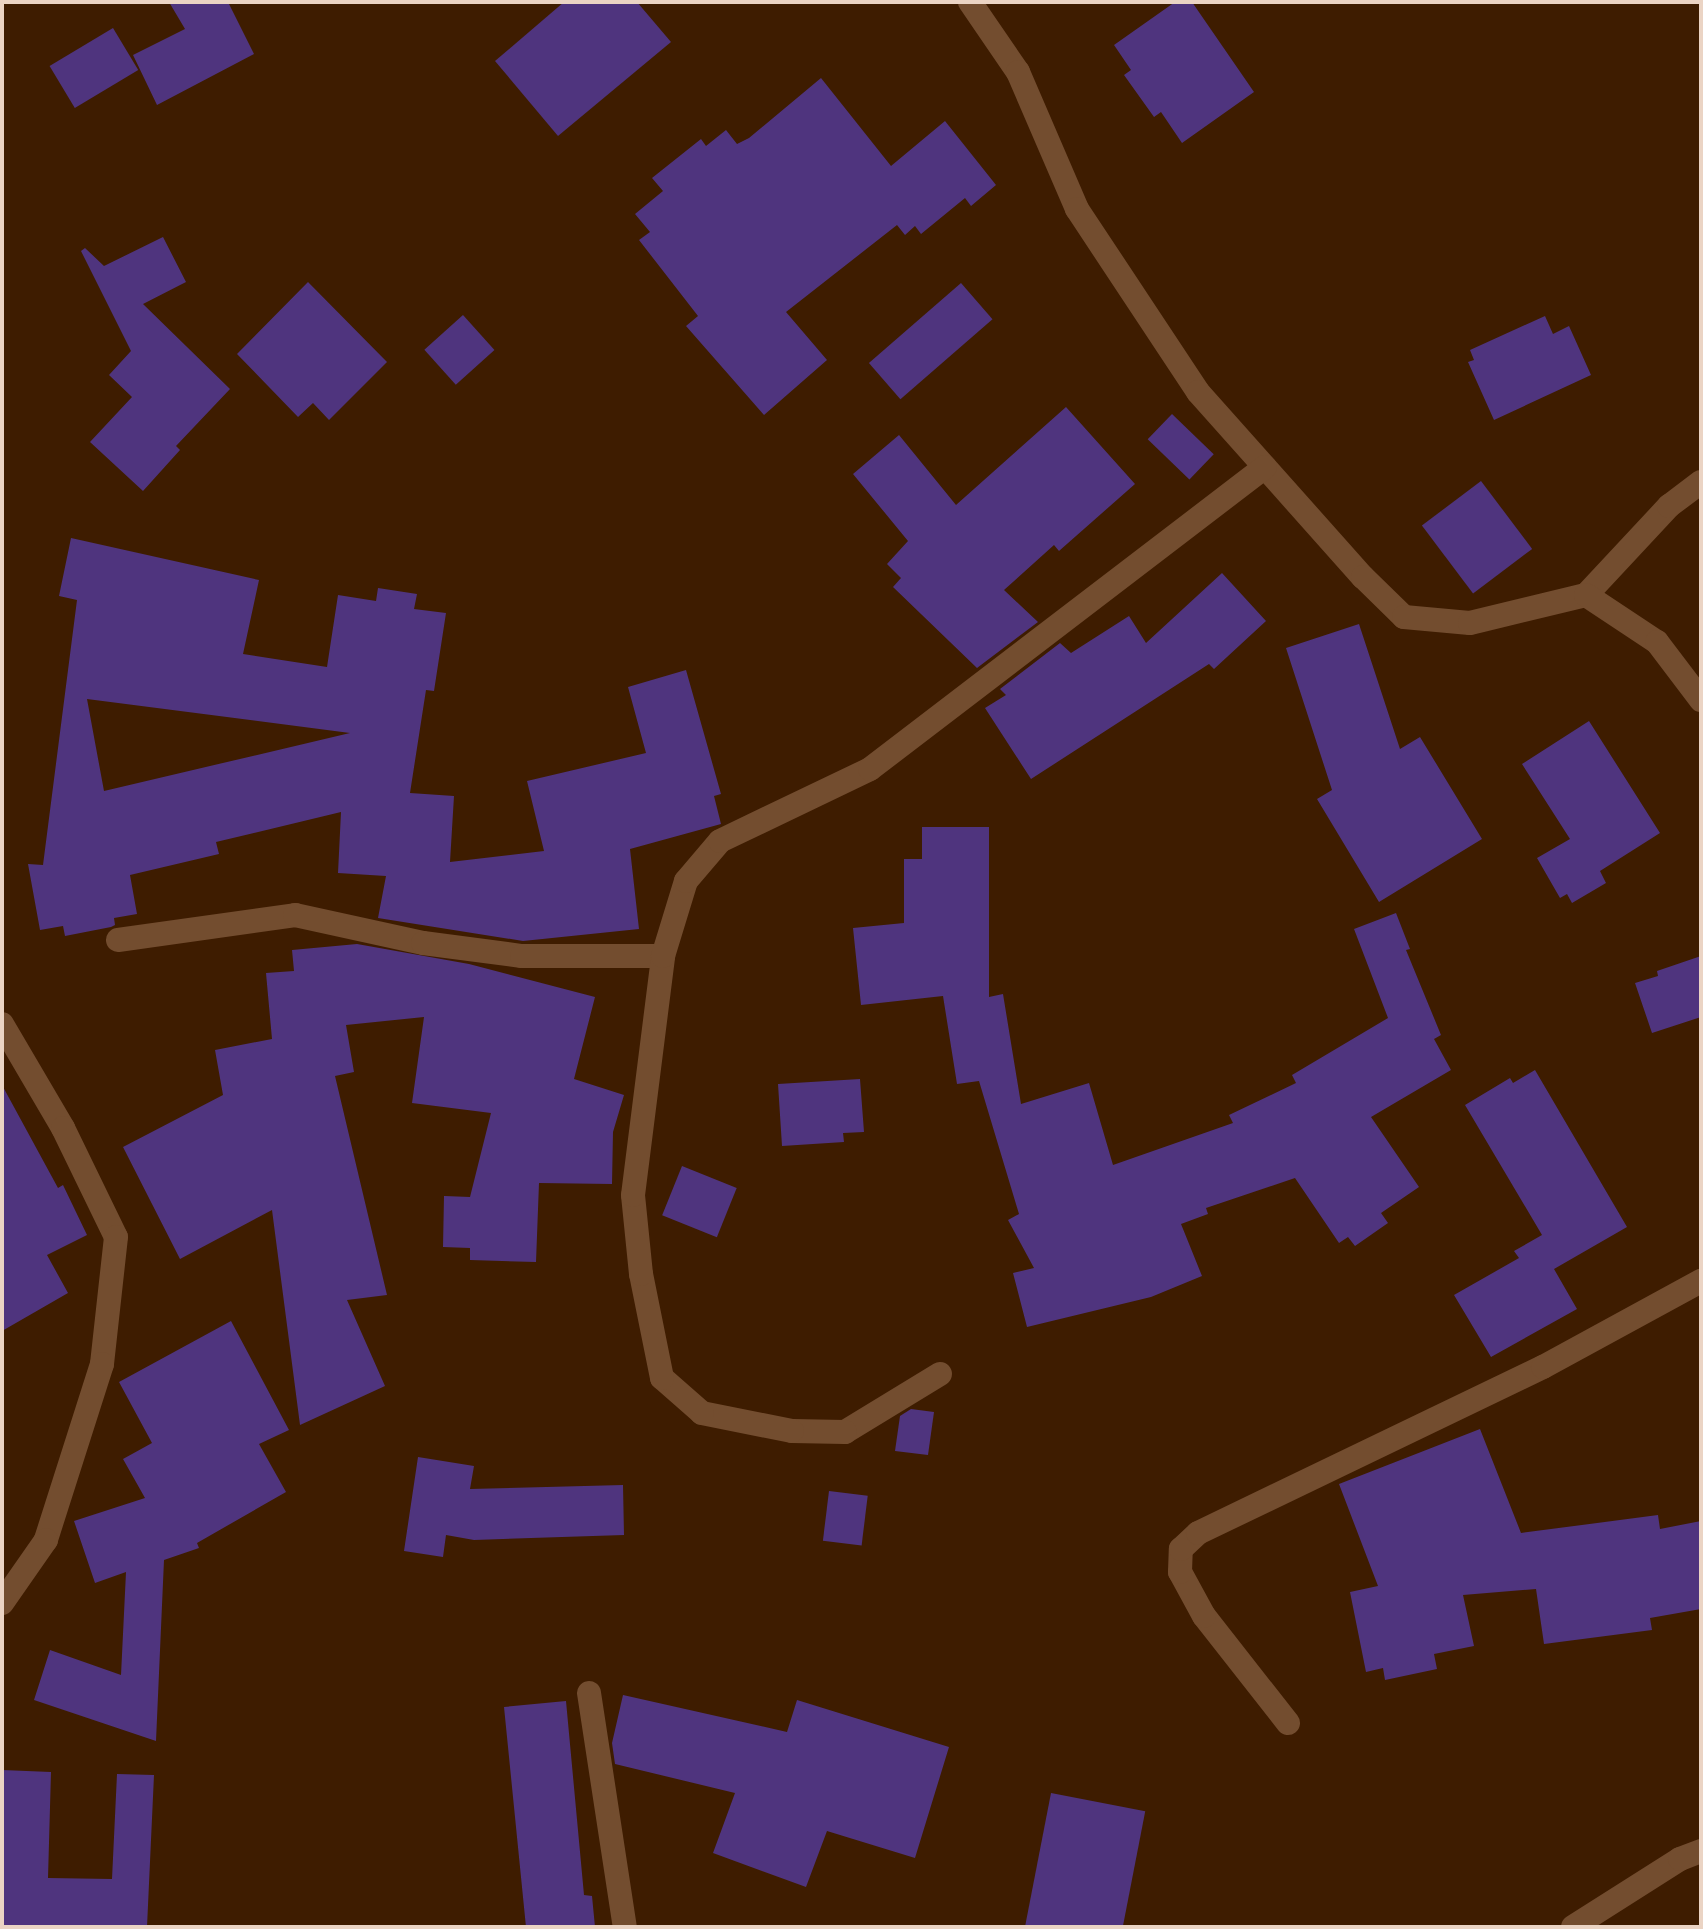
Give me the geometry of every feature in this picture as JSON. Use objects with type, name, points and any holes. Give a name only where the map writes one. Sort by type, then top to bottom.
[{"type":"street","points":[[970,2],[1018,72],[1077,209],[1198,392],[1363,577],[1404,617],[1470,623],[1586,595],[1669,506],[1701,482]]},
{"type":"street","points":[[940,1374],[845,1432],[792,1431],[702,1413],[662,1378],[641,1274],[633,1195],[663,956],[686,881],[720,841],[870,769],[1265,467]]},
{"type":"street","points":[[1586,595],[1657,642],[1701,700]]},
{"type":"street","points":[[118,940],[295,915],[423,943],[522,956],[663,956]]},
{"type":"street","points":[[2,1024],[63,1128],[116,1237],[102,1364],[46,1540],[2,1603]]},
{"type":"street","points":[[1288,1723],[1204,1616],[1180,1572],[1181,1549],[1198,1533],[1543,1367],[1700,1284]]},
{"type":"street","points":[[589,1693],[625,1927]]},
{"type":"street","points":[[1573,1927],[1680,1859],[1701,1851]]},
{"type":"building","points":[[169,2],[228,2],[254,54],[157,105],[133,55],[185,29]]},
{"type":"building","points":[[564,2],[637,2],[671,42],[558,136],[495,61]]},
{"type":"building","points":[[1175,2],[1192,2],[1254,92],[1182,143],[1161,112],[1154,117],[1124,75],[1131,70],[1114,45]]},
{"type":"building","points":[[113,28],[138,70],[75,108],[50,66]]},
{"type":"building","points":[[821,78],[891,166],[945,121],[996,185],[971,206],[965,198],[921,234],[915,226],[905,235],[897,225],[786,312],[827,360],[764,415],[686,326],[698,316],[639,240],[650,232],[635,214],[663,191],[652,178],[701,139],[706,146],[726,130],[737,144],[749,138]]},
{"type":"building","points":[[163,237],[186,282],[143,304],[230,389],[176,446],[180,450],[143,491],[90,442],[132,397],[109,375],[131,351],[81,251],[85,248],[104,266]]},
{"type":"building","points":[[308,282],[387,362],[329,420],[313,403],[298,417],[237,354]]},
{"type":"building","points":[[961,283],[992,319],[900,399],[869,363]]},
{"type":"building","points":[[463,315],[494,350],[456,385],[424,350]]},
{"type":"building","points":[[1545,316],[1553,334],[1569,326],[1591,375],[1494,420],[1468,362],[1474,360],[1470,350]]},
{"type":"building","points":[[1066,407],[1135,484],[1059,551],[1054,545],[1004,590],[1038,622],[977,668],[893,587],[901,578],[887,564],[908,541],[853,474],[899,435],[956,505]]},
{"type":"building","points":[[1172,414],[1214,454],[1189,479],[1148,439]]},
{"type":"building","points":[[1481,481],[1532,549],[1473,593],[1422,526]]},
{"type":"building","points":[[71,538],[259,580],[243,654],[327,667],[338,595],[376,601],[378,588],[417,594],[414,609],[446,613],[434,691],[426,690],[410,793],[454,796],[450,862],[544,851],[527,781],[646,753],[628,687],[686,670],[721,794],[714,796],[721,824],[630,849],[639,929],[523,941],[378,918],[386,876],[338,873],[341,812],[216,842],[219,854],[130,875],[137,914],[114,918],[115,925],[111,927],[65,936],[63,926],[40,930],[28,864],[43,865],[77,600],[59,596]],"holes":[[[87,699],[350,733],[104,791]]]},
{"type":"building","points":[[1222,573],[1266,621],[1214,669],[1209,664],[1031,779],[985,708],[1006,695],[1000,689],[1060,643],[1071,653],[1129,616],[1146,643]]},
{"type":"building","points":[[1359,624],[1400,749],[1420,737],[1482,839],[1379,902],[1317,799],[1332,790],[1286,648]]},
{"type":"building","points":[[1589,721],[1660,833],[1600,871],[1606,883],[1572,903],[1567,894],[1560,898],[1537,858],[1570,839],[1522,764]]},
{"type":"building","points":[[922,827],[989,827],[989,997],[1003,994],[1021,1104],[1089,1083],[1113,1165],[1233,1123],[1229,1115],[1296,1083],[1292,1075],[1388,1018],[1354,929],[1396,913],[1410,949],[1406,950],[1441,1035],[1434,1039],[1451,1070],[1371,1117],[1419,1187],[1381,1213],[1388,1223],[1355,1246],[1348,1237],[1339,1243],[1295,1178],[1206,1208],[1208,1214],[1181,1224],[1202,1276],[1151,1297],[1027,1327],[1013,1273],[1034,1268],[1008,1220],[1019,1214],[979,1081],[957,1084],[943,996],[861,1005],[853,928],[904,923],[904,859],[922,859]]},
{"type":"building","points":[[357,944],[469,964],[595,997],[574,1079],[624,1095],[613,1132],[612,1184],[539,1183],[536,1262],[470,1260],[470,1248],[443,1247],[444,1196],[470,1197],[491,1113],[412,1103],[424,1017],[346,1025],[354,1072],[335,1076],[387,1295],[347,1300],[385,1386],[300,1425],[272,1210],[180,1259],[123,1147],[223,1095],[215,1050],[272,1039],[266,973],[294,971],[292,950]]},
{"type":"building","points":[[1701,956],[1701,1017],[1652,1033],[1635,983],[1658,976],[1657,971]]},
{"type":"building","points":[[1535,1070],[1627,1227],[1554,1269],[1577,1309],[1491,1357],[1454,1295],[1519,1258],[1514,1251],[1542,1235],[1465,1105],[1510,1078],[1513,1083]]},
{"type":"building","points":[[860,1079],[864,1132],[843,1133],[844,1142],[782,1146],[778,1084]]},
{"type":"building","points":[[2,1085],[58,1188],[63,1185],[87,1235],[47,1255],[68,1293],[2,1331]]},
{"type":"building","points":[[682,1166],[737,1188],[717,1237],[662,1215]]},
{"type":"building","points":[[231,1321],[289,1430],[259,1444],[286,1492],[197,1543],[199,1548],[164,1560],[156,1741],[34,1700],[50,1650],[121,1675],[126,1572],[95,1583],[74,1521],[145,1498],[123,1459],[152,1443],[119,1382]]},
{"type":"building","points":[[911,1409],[934,1412],[928,1455],[895,1451],[900,1416]]},
{"type":"building","points":[[1480,1429],[1521,1533],[1658,1515],[1660,1529],[1701,1521],[1701,1609],[1650,1618],[1652,1630],[1544,1644],[1536,1589],[1463,1595],[1474,1646],[1434,1654],[1437,1669],[1385,1680],[1383,1668],[1366,1672],[1350,1592],[1378,1586],[1339,1484]]},
{"type":"building","points":[[418,1457],[474,1466],[470,1489],[623,1485],[624,1535],[474,1540],[446,1535],[443,1557],[404,1551]]},
{"type":"building","points":[[829,1491],[868,1496],[862,1545],[823,1541]]},
{"type":"building","points":[[623,1695],[787,1732],[797,1700],[949,1747],[915,1858],[827,1831],[806,1887],[713,1853],[735,1793],[615,1764],[612,1743]]},
{"type":"building","points":[[566,1701],[584,1895],[592,1896],[595,1927],[526,1927],[504,1707]]},
{"type":"building","points":[[2,1770],[51,1772],[48,1878],[112,1879],[117,1774],[154,1775],[147,1927],[2,1927]]},
{"type":"building","points":[[1051,1793],[1145,1811],[1123,1927],[1025,1927]]}]
